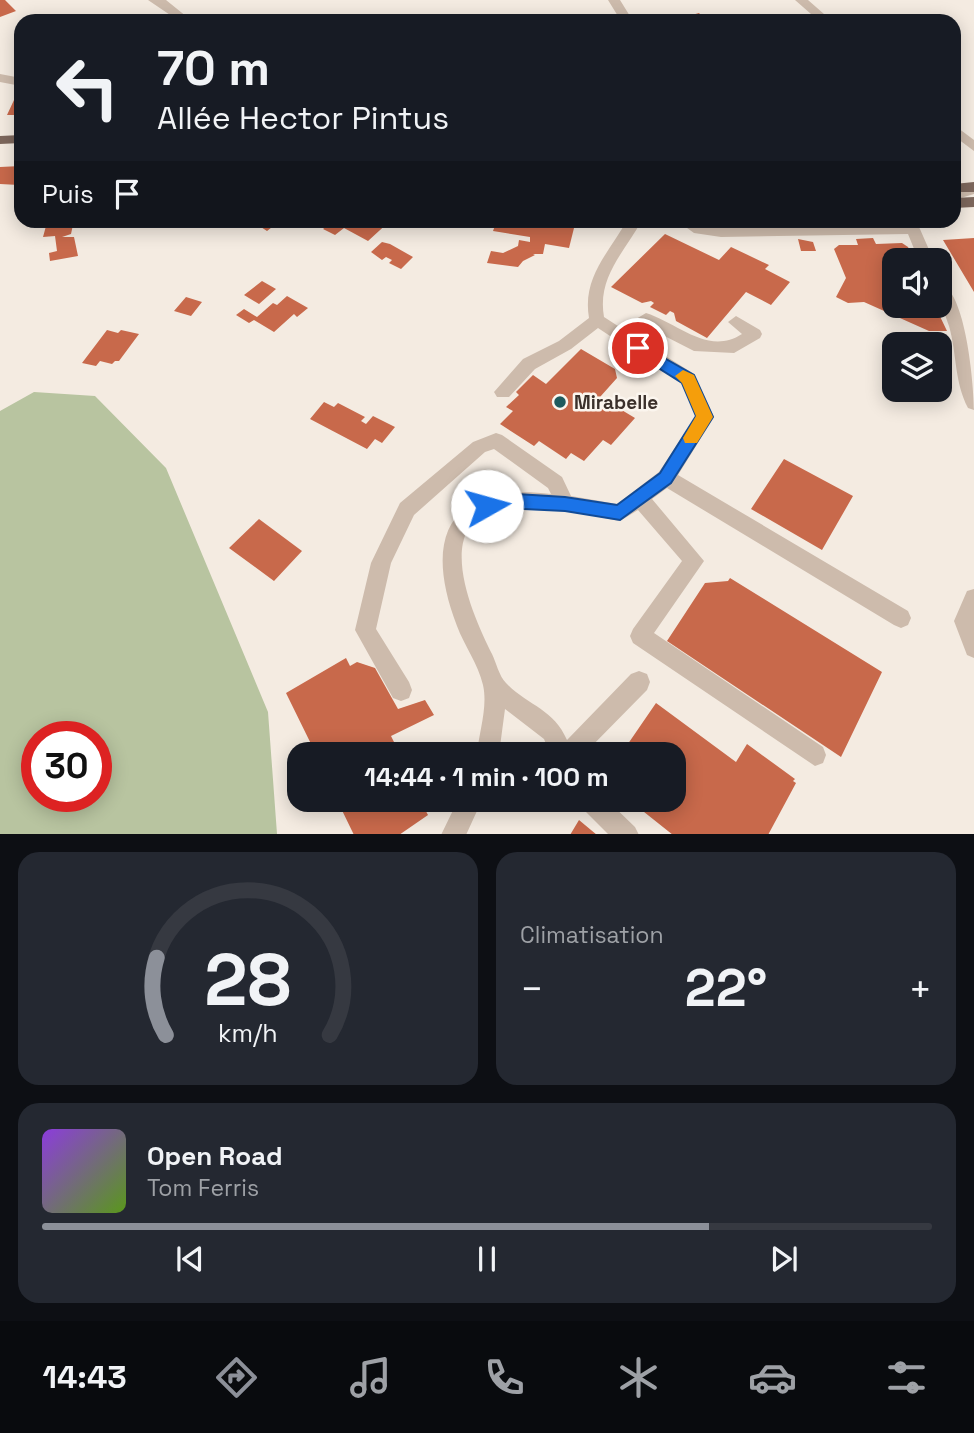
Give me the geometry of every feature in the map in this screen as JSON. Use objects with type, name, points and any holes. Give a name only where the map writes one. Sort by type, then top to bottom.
[{"type":"street","points":[[154,0],[162,2],[177,14]]},
{"type":"street","points":[[801,0],[818,14]]},
{"type":"street","points":[[556,742],[552,731],[495,688],[466,624],[452,572],[454,533],[472,511],[502,500],[565,504],[620,513],[666,478],[705,417],[688,379],[597,320],[591,301],[599,275],[632,228]]},
{"type":"street","points":[[697,228],[720,232],[829,228]]},
{"type":"street","points":[[912,228],[921,248]]},
{"type":"street","points":[[952,316],[957,327],[964,374],[974,403]]},
{"type":"street","points":[[621,337],[646,319],[694,345],[734,347],[754,334],[736,322]]},
{"type":"street","points":[[503,392],[529,364],[565,345],[597,320]]},
{"type":"street","points":[[401,690],[365,631],[381,563],[407,509],[479,447],[496,440],[555,483],[565,504]]},
{"type":"street","points":[[666,478],[901,618]]},
{"type":"street","points":[[640,498],[694,561],[640,636],[815,755]]},
{"type":"street","points":[[974,598],[964,621],[974,649]]},
{"type":"street","points":[[581,742],[639,682]]},
{"type":"street","points":[[489,742],[495,688]]},
{"type":"street","points":[[453,834],[464,812]]},
{"type":"street","points":[[602,812],[625,834]]},
{"type":"green space","points":[[34,392],[95,396],[166,468],[268,712],[277,834],[0,834],[0,411]]},
{"type":"building","points":[[0,0],[5,0],[16,11],[0,17]]},
{"type":"building","points":[[14,100],[14,115],[7,115]]},
{"type":"building","points":[[14,166],[14,185],[0,184],[0,167]]},
{"type":"building","points":[[45,228],[72,228],[71,234],[62,237],[74,237],[78,256],[50,261],[49,253],[57,251],[55,236],[43,237]]},
{"type":"building","points":[[324,228],[344,228],[335,235]]},
{"type":"building","points":[[344,228],[382,228],[368,241]]},
{"type":"building","points":[[494,228],[574,228],[569,248],[545,244],[543,254],[533,254],[535,255],[518,267],[487,263],[491,251],[503,253],[518,246],[519,240],[530,242],[530,237],[493,231]]},
{"type":"building","points":[[665,234],[719,260],[731,247],[769,265],[765,269],[790,282],[771,305],[746,292],[707,338],[676,321],[674,313],[670,311],[666,315],[650,307],[654,303],[651,301],[642,303],[611,287]]},
{"type":"building","points":[[873,238],[876,244],[902,243],[908,248],[882,248],[882,310],[864,302],[848,303],[836,297],[846,278],[834,249],[839,245],[858,245],[856,239]]},
{"type":"building","points":[[974,238],[974,292],[952,255],[952,248],[948,248],[943,240]]},
{"type":"building","points":[[798,239],[813,242],[816,251],[801,251]]},
{"type":"building","points":[[382,242],[413,257],[401,269],[389,263],[392,260],[386,257],[382,260],[371,252]]},
{"type":"building","points":[[262,281],[276,289],[259,304],[244,295]]},
{"type":"building","points":[[287,296],[308,308],[297,317],[294,314],[274,332],[254,320],[249,323],[236,315],[244,309],[257,317],[273,303],[277,305]]},
{"type":"building","points":[[186,297],[202,302],[191,316],[174,311]]},
{"type":"building","points":[[900,318],[941,318],[947,331],[929,331]]},
{"type":"building","points":[[107,330],[139,334],[119,361],[112,364],[100,361],[96,366],[82,363]]},
{"type":"building","name":"Mirabelle","points":[[581,349],[615,369],[617,378],[600,397],[635,418],[611,445],[603,440],[584,461],[571,453],[566,459],[539,441],[534,446],[500,424],[513,411],[506,407],[519,395],[516,392],[533,375],[546,384]]},
{"type":"building","points":[[324,402],[334,407],[338,403],[365,417],[361,421],[366,424],[373,416],[395,427],[382,443],[375,439],[367,449],[310,419]]},
{"type":"building","points":[[784,459],[853,496],[822,550],[751,509]]},
{"type":"building","points":[[259,519],[302,551],[274,581],[229,548]]},
{"type":"building","points":[[730,578],[882,672],[841,757],[667,641],[705,583],[728,581]]},
{"type":"building","points":[[346,658],[350,666],[357,662],[375,668],[398,709],[425,700],[434,715],[391,736],[394,742],[310,742],[286,693]]},
{"type":"building","points":[[656,703],[736,762],[747,744],[795,779],[793,781],[796,783],[769,834],[672,834],[644,812],[686,812],[686,742],[629,742]]},
{"type":"building","points":[[343,812],[426,812],[428,815],[400,834],[354,834]]},
{"type":"building","points":[[579,820],[596,834],[571,834]]},
{"type":"slow traffic","points":[[683,376],[688,379],[705,417],[691,438]]},
{"type":"place","name":"Mirabelle","points":[[560,402]]},
{"type":"route","points":[[487,506],[502,500],[565,504],[620,513],[666,478],[705,417],[688,379],[638,348]]}]
